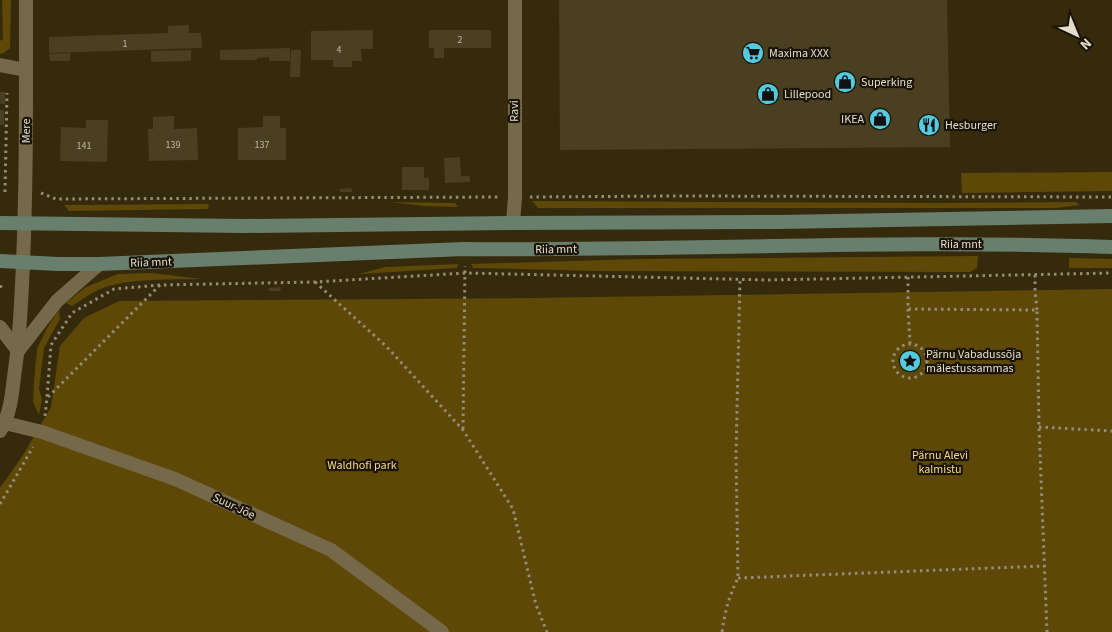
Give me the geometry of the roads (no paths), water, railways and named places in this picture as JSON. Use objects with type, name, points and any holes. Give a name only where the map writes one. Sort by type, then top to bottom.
[{"type":"main road","name":"Riia mnt","points":[[0,223],[252,226],[778,222],[1112,216]]},
{"type":"main road","name":"Riia mnt","points":[[0,261],[99,264],[464,249],[518,250],[840,244],[1043,244],[1112,247]]},
{"type":"street","name":"Mere","points":[[23,262],[25,223],[26,0]]},
{"type":"street","name":"Ravi","points":[[513,223],[514,0]]},
{"type":"street","points":[[0,64],[26,70]]},
{"type":"street","name":"Suur-Jõe","points":[[23,262],[18,351],[11,402],[2,428],[42,432],[175,479],[331,550],[442,632]]},
{"type":"street","points":[[0,327],[18,351],[57,301],[99,264]]},
{"type":"place","name":"Maxima XXX","points":[[753,53]]},
{"type":"place","name":"Superking","points":[[845,82]]},
{"type":"place","name":"Lillepood","points":[[768,94]]},
{"type":"place","name":"IKEA","points":[[880,119]]},
{"type":"place","name":"Hesburger","points":[[929,125]]},
{"type":"place","name":"Pärnu Vabadussõja mälestussammas","points":[[910,361]]},
{"type":"park label","name":"Pärnu Alevi kalmistu","points":[[940,462]]},
{"type":"park label","name":"Waldhofi park","points":[[362,465]]}]
